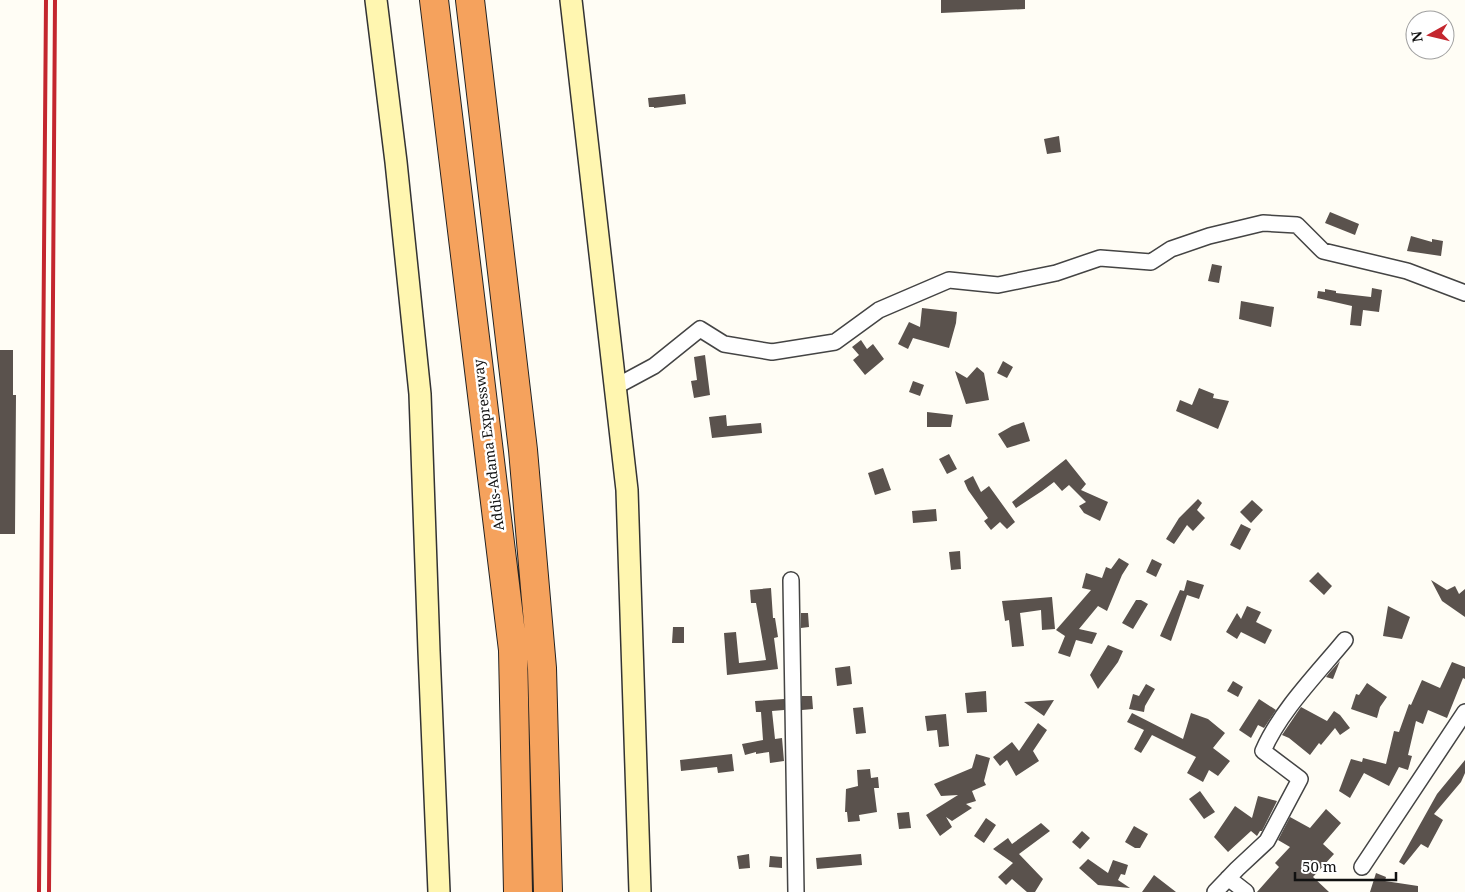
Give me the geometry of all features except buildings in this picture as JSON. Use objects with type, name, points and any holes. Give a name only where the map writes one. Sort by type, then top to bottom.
[{"type":"highway","name":"Addis-Adama Expressway","points":[[434,0],[513,650],[518,892]]},
{"type":"highway","points":[[470,0],[523,450],[542,668],[548,892]]},
{"type":"street","points":[[376,0],[396,162],[420,394],[428,651],[439,892]]},
{"type":"street","points":[[571,0],[627,490],[640,892]]},
{"type":"street","points":[[615,387],[654,366],[700,329],[724,344],[772,352],[835,342],[879,310],[949,280],[998,285],[1056,273],[1100,258],[1151,262],[1171,249],[1209,236],[1263,223],[1297,225],[1322,251],[1407,271],[1465,293]]},
{"type":"street","points":[[791,580],[796,892]]},
{"type":"street","points":[[1215,892],[1267,841],[1300,780],[1263,751],[1269,737],[1291,705],[1345,640]]},
{"type":"street","points":[[1362,867],[1465,712]]},
{"type":"street","points":[[1228,878],[1246,892]]},
{"type":"railway","points":[[39,892],[46,0]]},
{"type":"railway","points":[[49,892],[55,0]]}]
